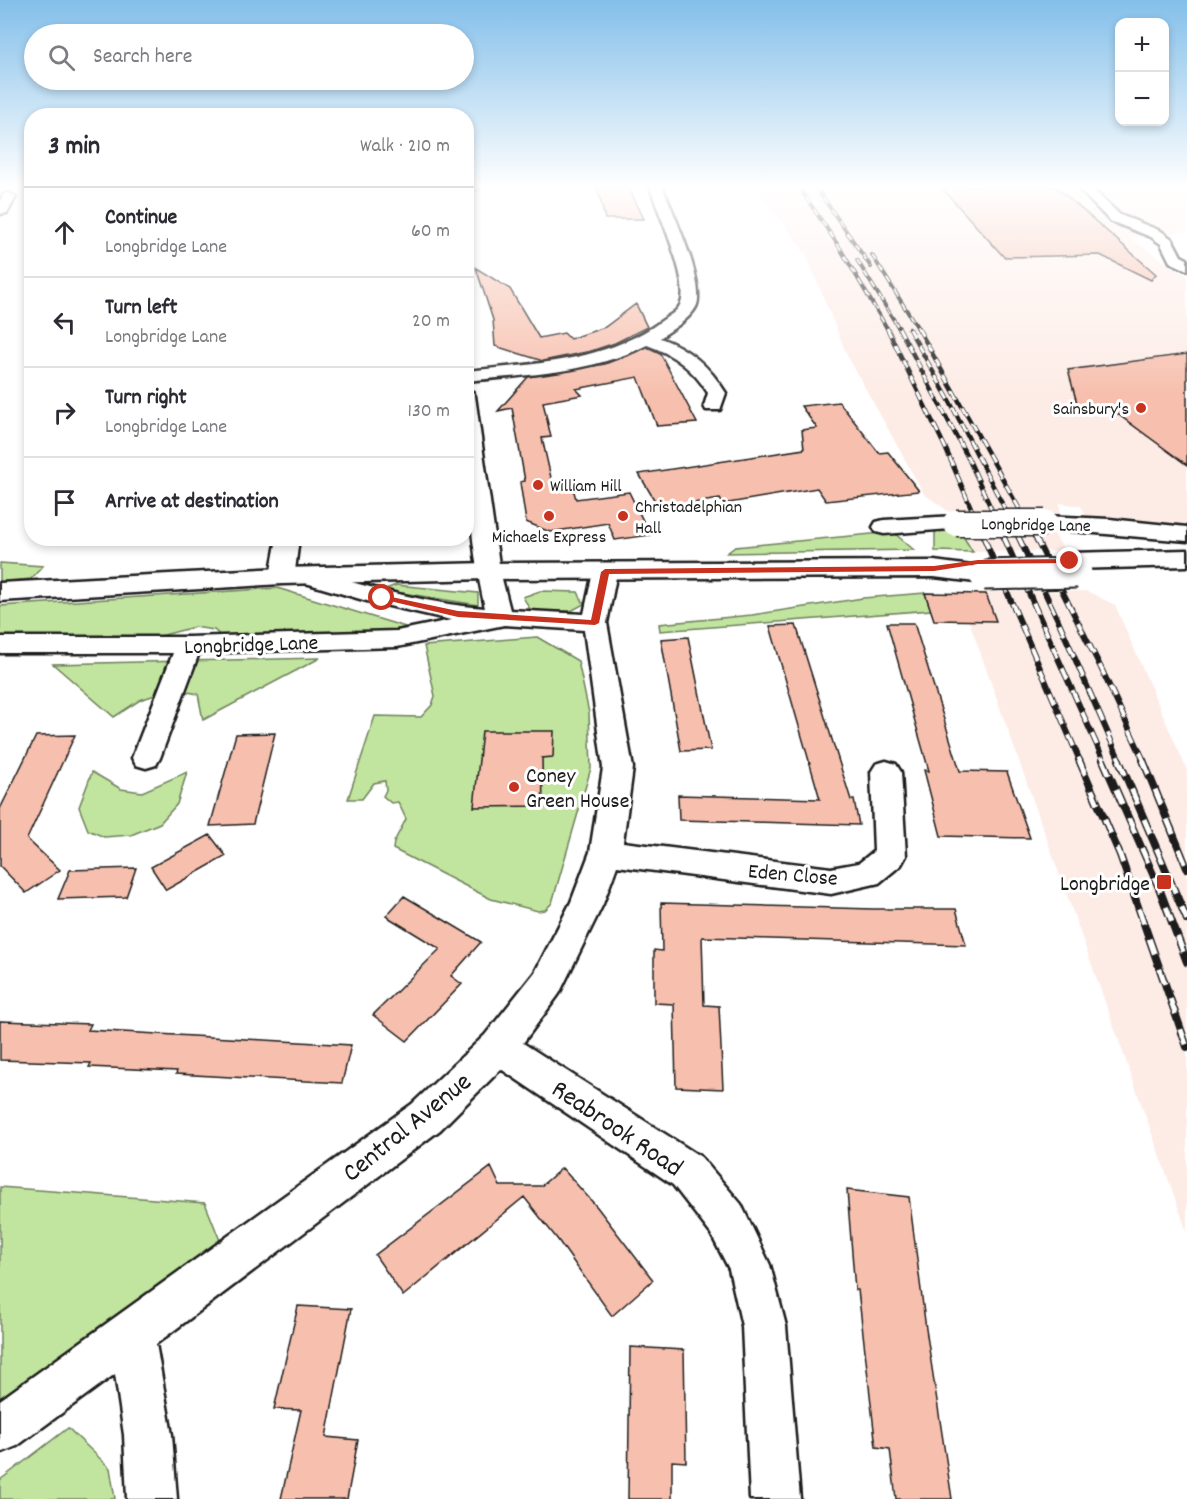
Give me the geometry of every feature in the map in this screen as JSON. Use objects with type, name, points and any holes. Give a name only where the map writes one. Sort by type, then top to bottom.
[{"type":"street","points":[[474,375],[592,359],[647,339],[667,326],[687,308],[690,298],[690,281],[681,256]]},
{"type":"street","points":[[647,339],[667,345],[708,376],[717,393],[713,406]]},
{"type":"street","points":[[474,460],[488,571],[500,618]]},
{"type":"street","name":"Longbridge Lane","points":[[884,526],[1045,523],[1109,526],[1187,534]]},
{"type":"street","points":[[289,546],[292,576]]},
{"type":"street","name":"Longbridge Lane","points":[[1074,567],[1187,558]]},
{"type":"street","name":"Longbridge Lane","points":[[0,592],[292,576],[488,571],[1074,567],[1187,572]]},
{"type":"street","points":[[595,623],[605,572]]},
{"type":"street","name":"Longbridge Lane","points":[[292,576],[448,612],[500,618],[595,623]]},
{"type":"street","name":"Longbridge Lane","points":[[0,645],[189,645],[397,639],[500,618]]},
{"type":"street","name":"Central Avenue","points":[[0,1429],[426,1117],[498,1047],[547,983],[587,904],[606,852],[618,768],[595,623]]},
{"type":"street","points":[[146,758],[189,645]]},
{"type":"street","name":"Eden Close","points":[[606,852],[831,881],[868,874],[890,856],[886,772]]},
{"type":"street","name":"Reabrook Road","points":[[498,1047],[687,1171],[726,1219],[749,1265],[764,1326],[775,1499]]},
{"type":"street","points":[[132,1334],[148,1435],[152,1499]]},
{"type":"shaded area","points":[[807,256],[1157,256],[1187,276],[1187,527],[1088,520],[1081,506],[1060,503],[1060,514],[1041,514],[1065,551],[973,552],[952,514],[924,494],[847,355]]},
{"type":"shaded area","points":[[1087,591],[1115,605],[1187,770],[1187,1232],[969,621],[934,620],[925,593]]},
{"type":"green space","points":[[935,530],[959,530],[973,552],[935,551]]},
{"type":"green space","points":[[893,532],[914,550],[727,553],[735,547]]},
{"type":"green space","points":[[0,563],[43,566],[31,579],[0,582]]},
{"type":"green space","points":[[396,585],[478,593],[478,605],[383,590]]},
{"type":"green space","points":[[277,588],[412,629],[222,637],[214,630],[194,627],[160,636],[0,637],[0,606]]},
{"type":"green space","points":[[540,591],[578,592],[584,604],[571,611],[531,611],[523,597]]},
{"type":"green space","points":[[925,593],[931,610],[660,631],[659,624],[752,615],[863,598]]},
{"type":"green space","points":[[537,637],[578,661],[589,713],[591,768],[552,903],[545,910],[538,911],[491,899],[393,849],[394,842],[406,819],[398,802],[391,803],[383,796],[386,790],[385,781],[374,783],[362,799],[348,799],[375,716],[421,717],[432,705],[435,696],[424,646]]},
{"type":"green space","points":[[320,658],[203,720],[198,694],[173,689],[140,700],[114,717],[53,664]]},
{"type":"green space","points":[[92,772],[121,789],[142,792],[187,772],[177,804],[160,823],[131,835],[104,837],[88,830],[79,807]]},
{"type":"green space","points":[[0,1187],[205,1203],[221,1243],[0,1400]]},
{"type":"green space","points":[[68,1428],[110,1468],[115,1499],[0,1499],[0,1480]]},
{"type":"building","points":[[1003,256],[1054,256],[1004,257]]},
{"type":"building","points":[[1102,256],[1135,256],[1156,274],[1151,280]]},
{"type":"building","points":[[476,268],[510,289],[539,338],[564,333],[570,339],[605,327],[636,304],[647,327],[615,343],[591,351],[543,361],[495,346],[493,320]]},
{"type":"building","points":[[647,347],[660,353],[697,423],[657,426],[638,377],[576,389],[582,395],[543,402],[551,437],[542,438],[554,491],[573,488],[576,499],[629,492],[650,535],[615,540],[608,523],[550,532],[526,522],[520,482],[525,481],[512,408],[498,411],[528,377],[605,364]]},
{"type":"building","name":"Sainsbury's","points":[[1187,354],[1187,465],[1112,410],[1078,407],[1068,370]]},
{"type":"building","points":[[839,402],[879,453],[888,452],[919,491],[826,501],[817,488],[723,504],[720,499],[659,508],[639,474],[804,449],[802,430],[817,428],[801,406]]},
{"type":"building","points":[[925,593],[986,594],[996,621],[934,620]]},
{"type":"building","points":[[887,623],[914,623],[960,771],[1007,772],[1030,838],[941,836],[924,770],[929,771]]},
{"type":"building","points":[[796,625],[851,800],[854,800],[859,825],[679,820],[678,795],[820,799],[770,626]]},
{"type":"building","points":[[688,637],[711,750],[681,751],[661,639]]},
{"type":"building","name":"Coney Green House","points":[[482,731],[554,731],[553,757],[542,758],[543,806],[474,807]]},
{"type":"building","points":[[275,733],[253,824],[210,826],[236,734]]},
{"type":"building","points":[[75,735],[27,839],[60,870],[26,893],[0,866],[0,809],[36,736]]},
{"type":"building","points":[[210,835],[226,856],[166,890],[151,867]]},
{"type":"building","points":[[136,868],[126,897],[58,899],[70,870]]},
{"type":"building","points":[[404,896],[481,942],[451,976],[462,984],[407,1041],[373,1015],[440,949],[386,916]]},
{"type":"building","points":[[661,903],[956,909],[966,945],[702,937],[704,1005],[719,1006],[723,1089],[676,1087],[674,1004],[654,1003],[654,950],[662,951]]},
{"type":"building","points":[[0,1021],[91,1024],[88,1030],[351,1045],[342,1083],[176,1074],[177,1071],[89,1067],[91,1063],[0,1060]]},
{"type":"building","points":[[491,1167],[500,1186],[541,1186],[562,1168],[597,1207],[653,1280],[612,1316],[524,1197],[403,1296],[375,1255]]},
{"type":"building","points":[[847,1190],[909,1197],[952,1499],[896,1499],[890,1449],[876,1447],[858,1290],[855,1290]]},
{"type":"building","points":[[298,1306],[351,1309],[326,1437],[358,1440],[347,1499],[281,1499],[301,1410],[274,1409]]},
{"type":"building","points":[[630,1347],[684,1350],[686,1462],[672,1461],[672,1499],[628,1499]]},
{"type":"railway","points":[[845,256],[888,330]]},
{"type":"railway","points":[[863,256],[871,267]]},
{"type":"railway","points":[[873,256],[919,330]]},
{"type":"railway","points":[[857,260],[900,330]]},
{"type":"railway","points":[[899,328],[969,460],[995,517]]},
{"type":"railway","points":[[918,328],[1024,517]]},
{"type":"railway","points":[[909,329],[949,400],[1008,516]]},
{"type":"railway","points":[[888,330],[945,447],[975,517]]},
{"type":"railway","points":[[974,515],[1080,761]]},
{"type":"railway","points":[[994,515],[1104,761]]},
{"type":"railway","points":[[1024,515],[1101,668],[1144,761]]},
{"type":"railway","points":[[1008,516],[1058,620],[1120,761]]},
{"type":"railway","points":[[1079,760],[1120,855],[1187,1047]]},
{"type":"railway","points":[[1103,760],[1159,888],[1187,962]]},
{"type":"railway","points":[[1119,760],[1187,920]]},
{"type":"railway","points":[[1143,760],[1187,868]]},
{"type":"place","name":"Sainsbury's","points":[[1141,408]]},
{"type":"place","name":"William Hill","points":[[538,485]]},
{"type":"place","name":"Michaels Express","points":[[549,516]]},
{"type":"place","name":"Christadelphian Hall","points":[[623,516]]},
{"type":"place","name":"Coney Green House","points":[[514,787]]},
{"type":"place","name":"Longbridge","points":[[1164,882]]},
{"type":"route","points":[[382,598],[458,614],[595,623],[605,572],[934,569],[978,562],[1070,561]]}]
